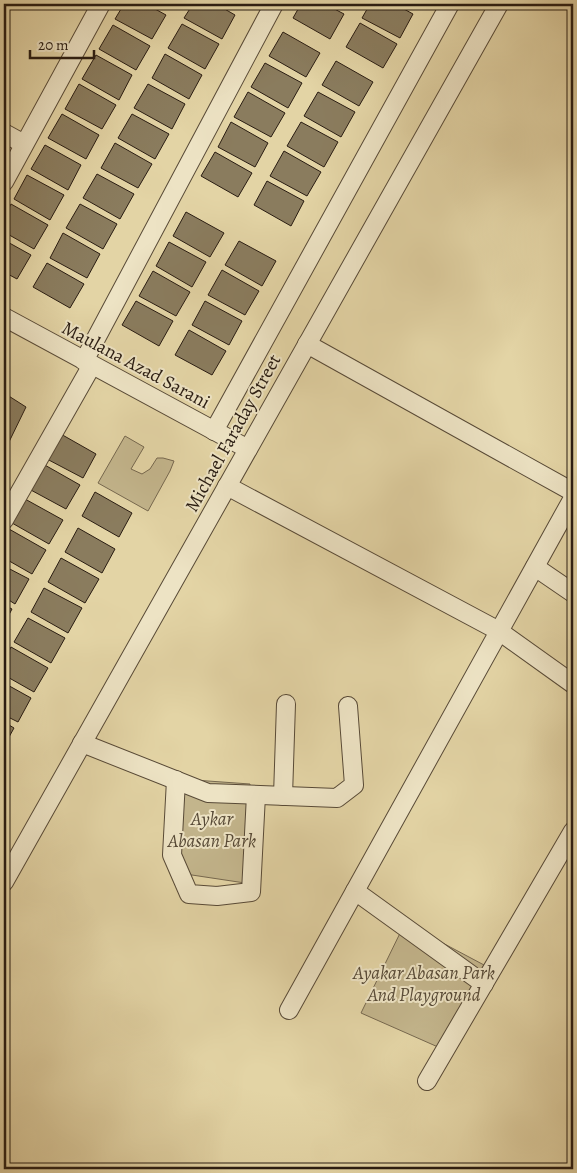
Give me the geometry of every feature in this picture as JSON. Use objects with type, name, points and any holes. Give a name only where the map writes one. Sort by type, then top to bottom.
[{"type":"street","points":[[4,182],[101,4]]},
{"type":"street","points":[[4,520],[88,363],[274,4]]},
{"type":"street","points":[[214,431],[450,4]]},
{"type":"street","name":"Michael Faraday Street","points":[[4,882],[499,4]]},
{"type":"street","points":[[4,133],[24,144]]},
{"type":"street","name":"Maulana Azad Sarani","points":[[4,317],[248,449]]},
{"type":"street","points":[[307,344],[573,492]]},
{"type":"street","points":[[227,486],[500,631],[573,684]]},
{"type":"street","points":[[289,1010],[573,498]]},
{"type":"street","points":[[535,567],[573,592]]},
{"type":"street","points":[[283,796],[286,704]]},
{"type":"street","points":[[82,743],[208,793],[337,798],[354,785],[348,706]]},
{"type":"street","points":[[176,780],[172,855],[189,894],[217,896],[251,892],[256,795]]},
{"type":"street","points":[[427,1081],[573,831]]},
{"type":"street","points":[[355,891],[484,984]]},
{"type":"green space","points":[[125,436],[144,447],[131,469],[142,474],[150,469],[157,458],[174,461],[148,511],[98,483]]},
{"type":"green space","name":"Aykar Abasan Park","points":[[180,779],[250,784],[245,883],[172,872]]},
{"type":"green space","name":"Ayakar Abasan Park And Playground","points":[[405,923],[484,965],[438,1047],[361,1013]]},
{"type":"building","points":[[124,4],[146,4],[166,15],[152,39],[115,19]]},
{"type":"building","points":[[193,4],[216,4],[235,15],[222,39],[184,18]]},
{"type":"building","points":[[301,4],[325,4],[344,14],[330,39],[293,18]]},
{"type":"building","points":[[370,4],[395,4],[413,14],[400,38],[362,18]]},
{"type":"building","points":[[360,23],[397,44],[383,68],[346,47]]},
{"type":"building","points":[[182,24],[219,44],[205,69],[168,48]]},
{"type":"building","points":[[113,25],[150,46],[136,70],[99,49]]},
{"type":"building","points":[[283,32],[320,53],[306,77],[269,56]]},
{"type":"building","points":[[165,54],[202,75],[189,99],[152,78]]},
{"type":"building","points":[[96,55],[132,75],[119,100],[82,79]]},
{"type":"building","points":[[336,61],[373,82],[359,106],[322,85]]},
{"type":"building","points":[[265,63],[302,83],[288,108],[251,87]]},
{"type":"building","points":[[79,84],[116,105],[102,129],[65,109]]},
{"type":"building","points":[[148,84],[185,104],[172,129],[134,108]]},
{"type":"building","points":[[248,92],[285,113],[271,137],[234,117]]},
{"type":"building","points":[[318,92],[355,112],[341,137],[304,116]]},
{"type":"building","points":[[62,114],[99,135],[86,159],[48,138]]},
{"type":"building","points":[[132,114],[169,134],[155,159],[118,138]]},
{"type":"building","points":[[231,122],[268,143],[255,167],[218,147]]},
{"type":"building","points":[[301,122],[338,142],[324,167],[287,146]]},
{"type":"building","points":[[115,143],[152,164],[138,188],[101,168]]},
{"type":"building","points":[[45,145],[81,165],[68,190],[31,169]]},
{"type":"building","points":[[284,151],[321,172],[307,196],[270,176]]},
{"type":"building","points":[[215,152],[252,173],[238,197],[201,176]]},
{"type":"building","points":[[97,174],[134,194],[120,219],[83,198]]},
{"type":"building","points":[[27,175],[64,195],[50,220],[14,199]]},
{"type":"building","points":[[267,181],[304,201],[291,226],[254,205]]},
{"type":"building","points":[[11,204],[48,225],[34,249],[4,232],[4,217]]},
{"type":"building","points":[[80,204],[117,224],[103,249],[66,228]]},
{"type":"building","points":[[186,212],[224,233],[210,257],[173,236]]},
{"type":"building","points":[[63,233],[100,254],[87,278],[50,258]]},
{"type":"building","points":[[4,240],[31,255],[17,279],[4,272]]},
{"type":"building","points":[[239,241],[276,261],[262,286],[225,265]]},
{"type":"building","points":[[169,242],[206,262],[192,287],[156,266]]},
{"type":"building","points":[[47,263],[84,284],[70,308],[33,287]]},
{"type":"building","points":[[222,270],[259,291],[245,315],[208,295]]},
{"type":"building","points":[[153,271],[190,292],[176,316],[139,296]]},
{"type":"building","points":[[136,301],[173,321],[159,346],[122,325]]},
{"type":"building","points":[[205,301],[242,321],[229,345],[192,325]]},
{"type":"building","points":[[189,330],[226,351],[212,375],[175,355]]},
{"type":"building","points":[[4,393],[26,407],[7,446],[4,445]]},
{"type":"building","points":[[59,433],[96,454],[83,478],[45,458]]},
{"type":"building","points":[[43,464],[80,485],[66,509],[29,489]]},
{"type":"building","points":[[95,492],[132,513],[119,537],[82,516]]},
{"type":"building","points":[[25,499],[63,520],[49,544],[12,523]]},
{"type":"building","points":[[78,528],[115,549],[102,573],[65,552]]},
{"type":"building","points":[[9,529],[46,550],[32,574],[4,558],[4,538]]},
{"type":"building","points":[[61,558],[99,579],[85,603],[48,582]]},
{"type":"building","points":[[4,566],[29,579],[15,604],[4,597]]},
{"type":"building","points":[[44,588],[82,608],[68,633],[31,612]]},
{"type":"building","points":[[4,605],[12,609],[4,624]]},
{"type":"building","points":[[28,618],[65,638],[51,663],[14,642]]},
{"type":"building","points":[[11,647],[48,668],[34,692],[4,675],[4,660]]},
{"type":"building","points":[[4,683],[31,698],[18,722],[4,715]]},
{"type":"building","points":[[4,722],[14,728],[4,746]]}]
